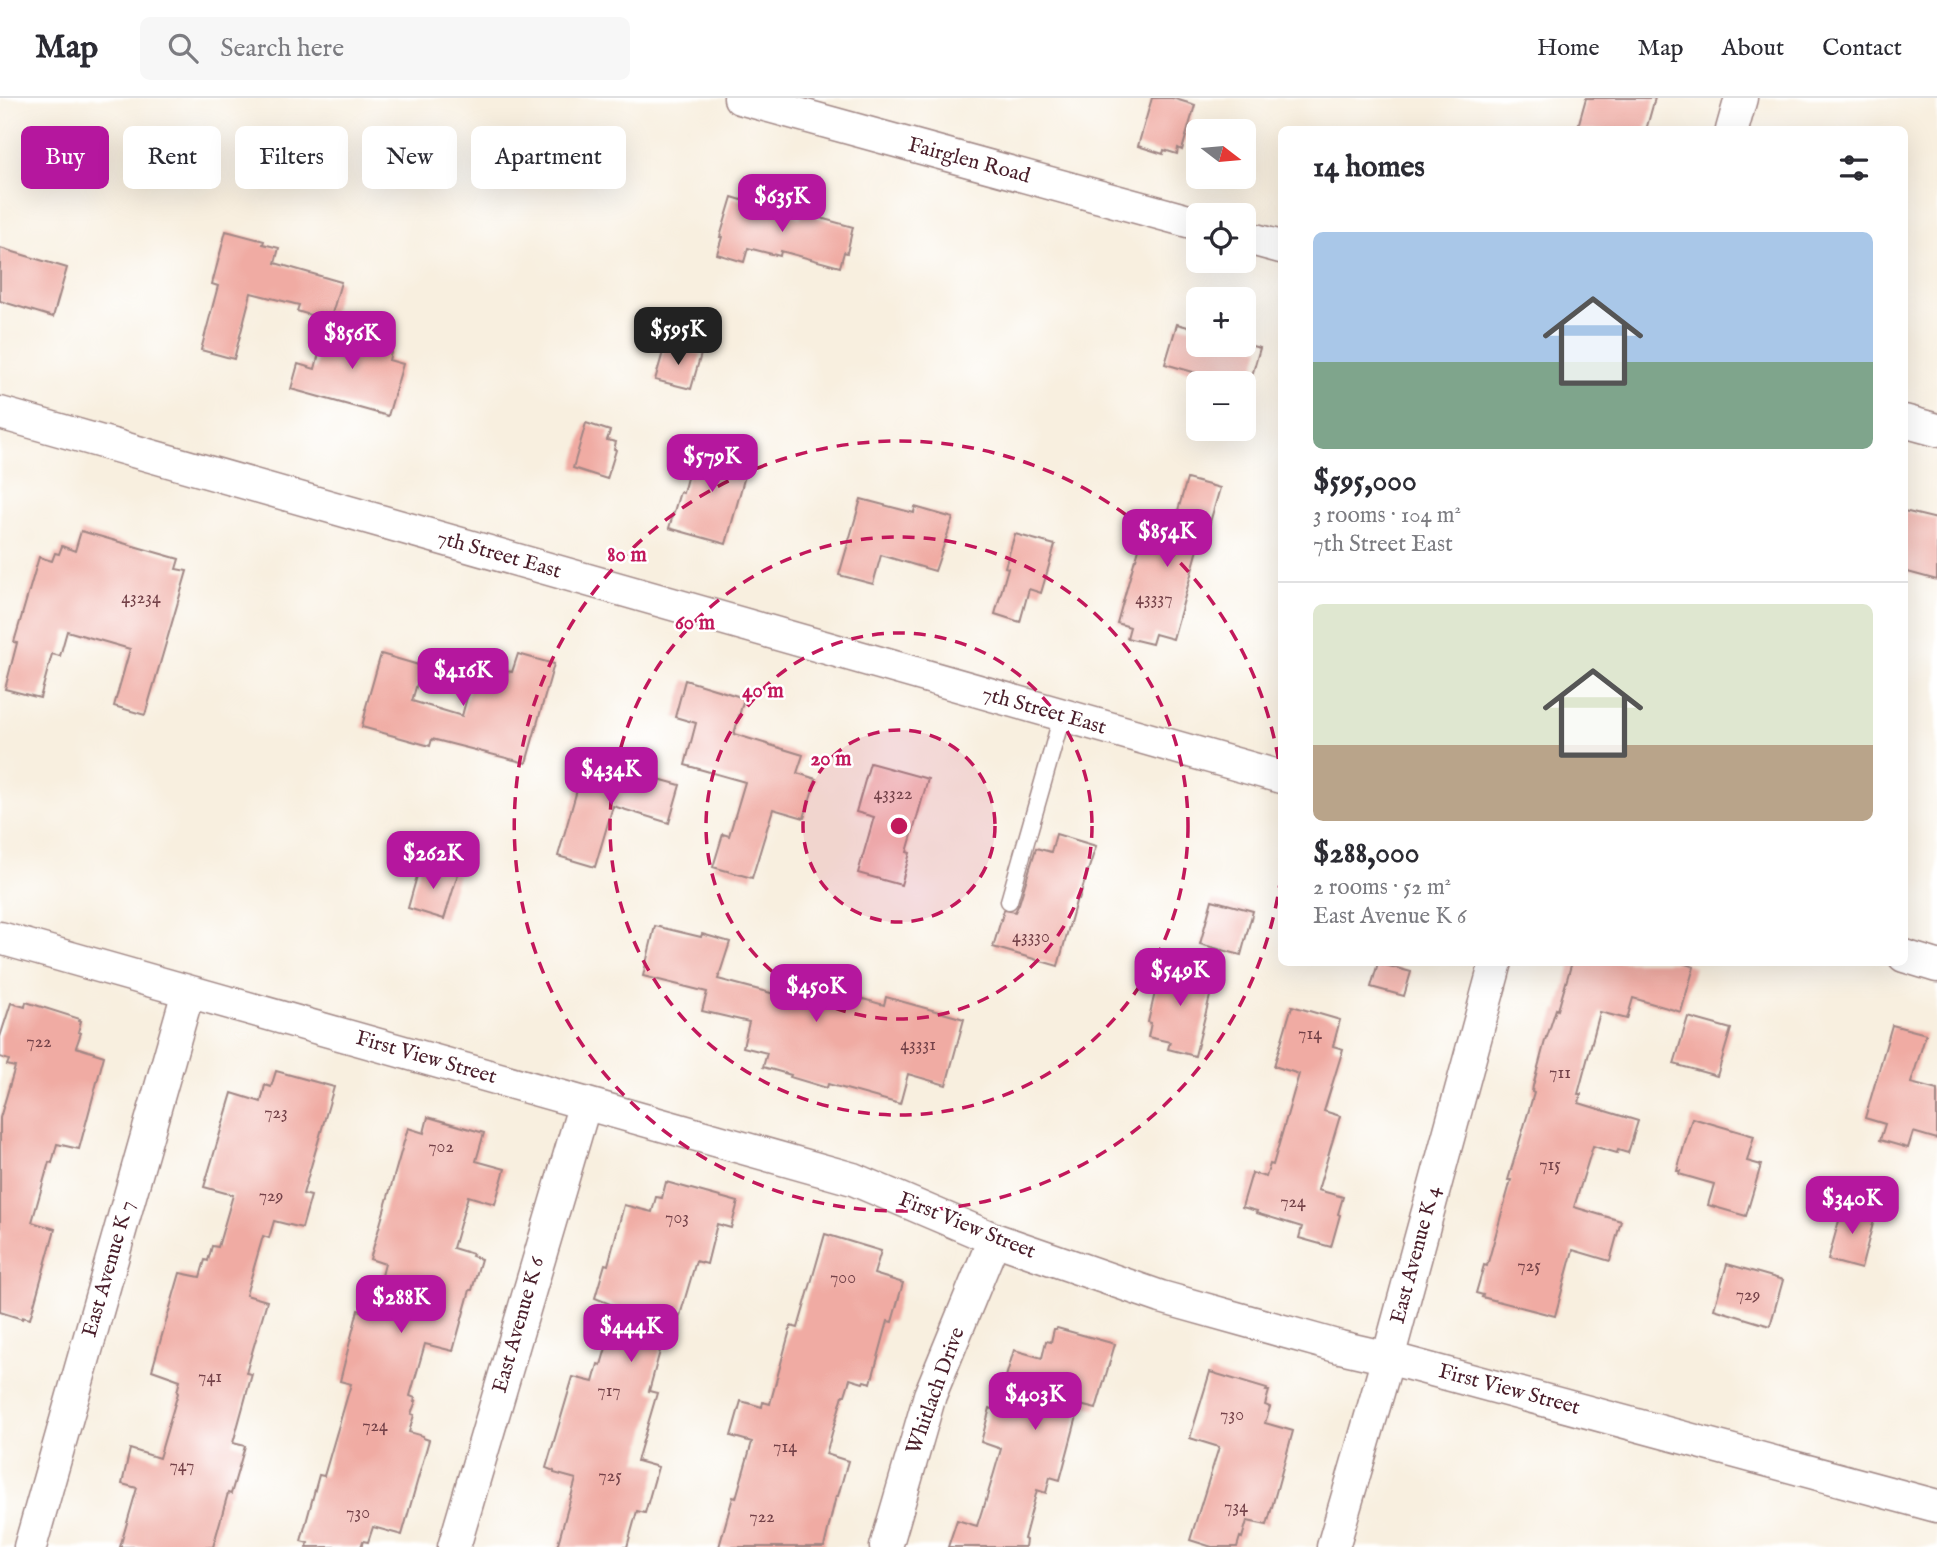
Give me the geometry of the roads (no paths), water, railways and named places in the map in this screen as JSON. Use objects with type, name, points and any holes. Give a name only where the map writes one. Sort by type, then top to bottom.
[{"type":"street","name":"Fairglen Road","points":[[740,98],[1186,220]]},
{"type":"street","points":[[1733,126],[1741,98]]},
{"type":"street","points":[[1256,240],[1278,246]]},
{"type":"street","name":"7th Street East","points":[[0,413],[1278,776]]},
{"type":"street","points":[[1908,422],[1937,430]]},
{"type":"street","name":"First View Street","points":[[0,938],[853,1179],[995,1239],[1161,1297],[1937,1506]]},
{"type":"street","points":[[1908,957],[1937,966]]},
{"type":"street","name":"East Avenue K 4","points":[[1333,1547],[1388,1358],[1495,966]]},
{"type":"street","name":"East Avenue K 7","points":[[30,1547],[188,992]]},
{"type":"street","name":"East Avenue K 6","points":[[454,1547],[585,1103]]},
{"type":"street","name":"Whitlach Drive","points":[[886,1547],[930,1395],[995,1239]]},
{"type":"lane","points":[[1009,901],[1062,716]]}]
